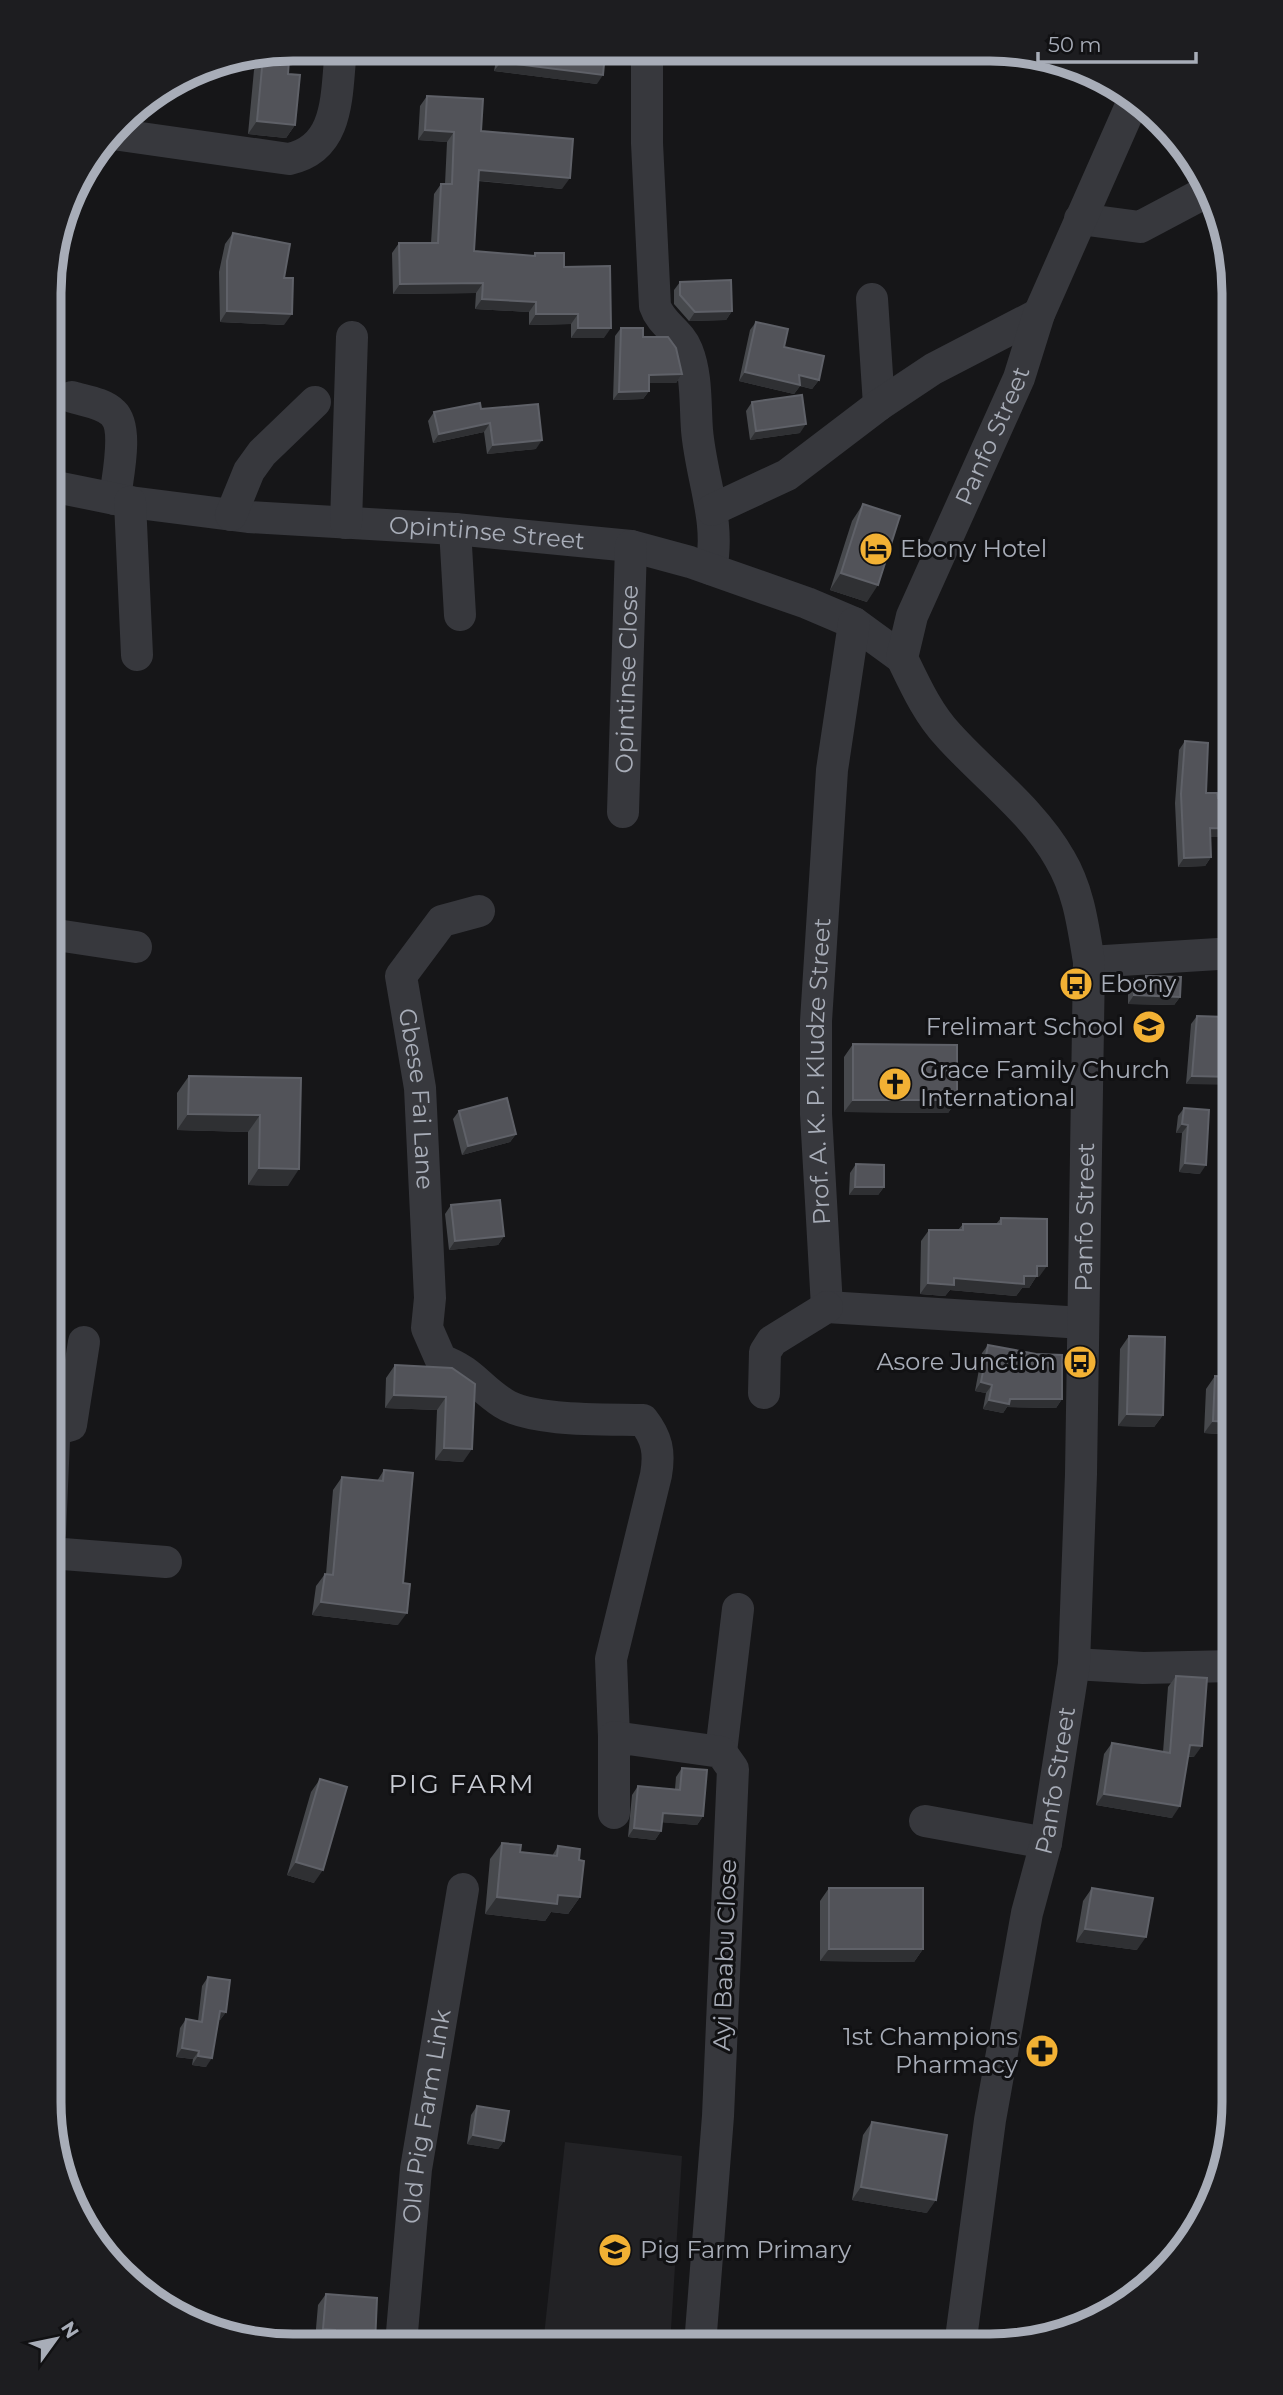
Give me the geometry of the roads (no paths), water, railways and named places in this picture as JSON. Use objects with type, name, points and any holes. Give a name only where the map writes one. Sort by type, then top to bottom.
[{"type":"street","points":[[647,61],[655,306],[661,318],[682,340],[689,357],[696,396],[697,431],[716,542],[711,569]]},
{"type":"street","points":[[124,135],[289,159],[302,156],[314,149],[331,128],[339,62]]},
{"type":"street","name":"Panfo Street","points":[[971,2334],[990,2120],[1027,1913],[1046,1843],[1074,1664],[1089,962],[1078,898],[1060,858],[1008,795],[947,734],[922,699],[902,658],[912,616],[1019,378],[1039,314],[1130,108]]},
{"type":"street","points":[[1080,219],[1140,227],[1200,195]]},
{"type":"street","points":[[872,299],[879,405]]},
{"type":"street","points":[[712,510],[787,475],[879,405],[933,369],[1039,314]]},
{"type":"street","points":[[345,523],[352,337]]},
{"type":"street","points":[[72,397],[103,406],[115,414],[121,427],[122,500],[137,655]]},
{"type":"street","points":[[231,515],[249,471],[262,453],[315,402]]},
{"type":"street","name":"Opintinse Street","points":[[61,488],[122,500],[231,515],[455,529],[631,545],[711,569],[854,623],[902,658]]},
{"type":"street","points":[[455,529],[460,615]]},
{"type":"street","name":"Opintinse Close","points":[[623,812],[631,545]]},
{"type":"street","name":"Prof. A. K. P. Kludze Street","points":[[827,1307],[816,1114],[816,1021],[832,770],[854,623]]},
{"type":"street","name":"Gbese Fai Lane","points":[[479,911],[442,921],[401,976],[420,1088],[430,1298],[427,1328],[441,1360],[463,1368],[505,1405],[564,1417],[643,1420],[653,1434],[660,1455],[611,1659],[614,1737]]},
{"type":"street","points":[[61,936],[136,947]]},
{"type":"street","points":[[1089,962],[1222,954]]},
{"type":"street","points":[[764,1393],[765,1352],[772,1340],[827,1307],[1083,1323]]},
{"type":"street","points":[[61,1430],[65,1429],[74,1417],[84,1342]]},
{"type":"street","points":[[61,1554],[166,1562]]},
{"type":"street","points":[[614,1813],[614,1737],[721,1752],[738,1609]]},
{"type":"street","points":[[1074,1664],[1143,1668],[1221,1666]]},
{"type":"street","name":"Ayi Baabu Close","points":[[701,2334],[718,2116],[733,1769],[721,1752]]},
{"type":"street","points":[[925,1821],[1046,1843]]},
{"type":"street","name":"Old Pig Farm Link","points":[[402,2334],[416,2169],[463,1889]]},
{"type":"place","name":"Ebony Hotel","points":[[876,549]]},
{"type":"place","name":"Ebony","points":[[1076,984]]},
{"type":"place","name":"Frelimart School","points":[[1149,1027]]},
{"type":"place","name":"Grace Family Church International","points":[[895,1084]]},
{"type":"place","name":"Asore Junction","points":[[1080,1362]]},
{"type":"place","name":"1st Champions Pharmacy","points":[[1042,2051]]},
{"type":"place","name":"Pig Farm Primary","points":[[615,2250]]},
{"type":"district","name":"PIG FARM","points":[[462,1784]]}]
